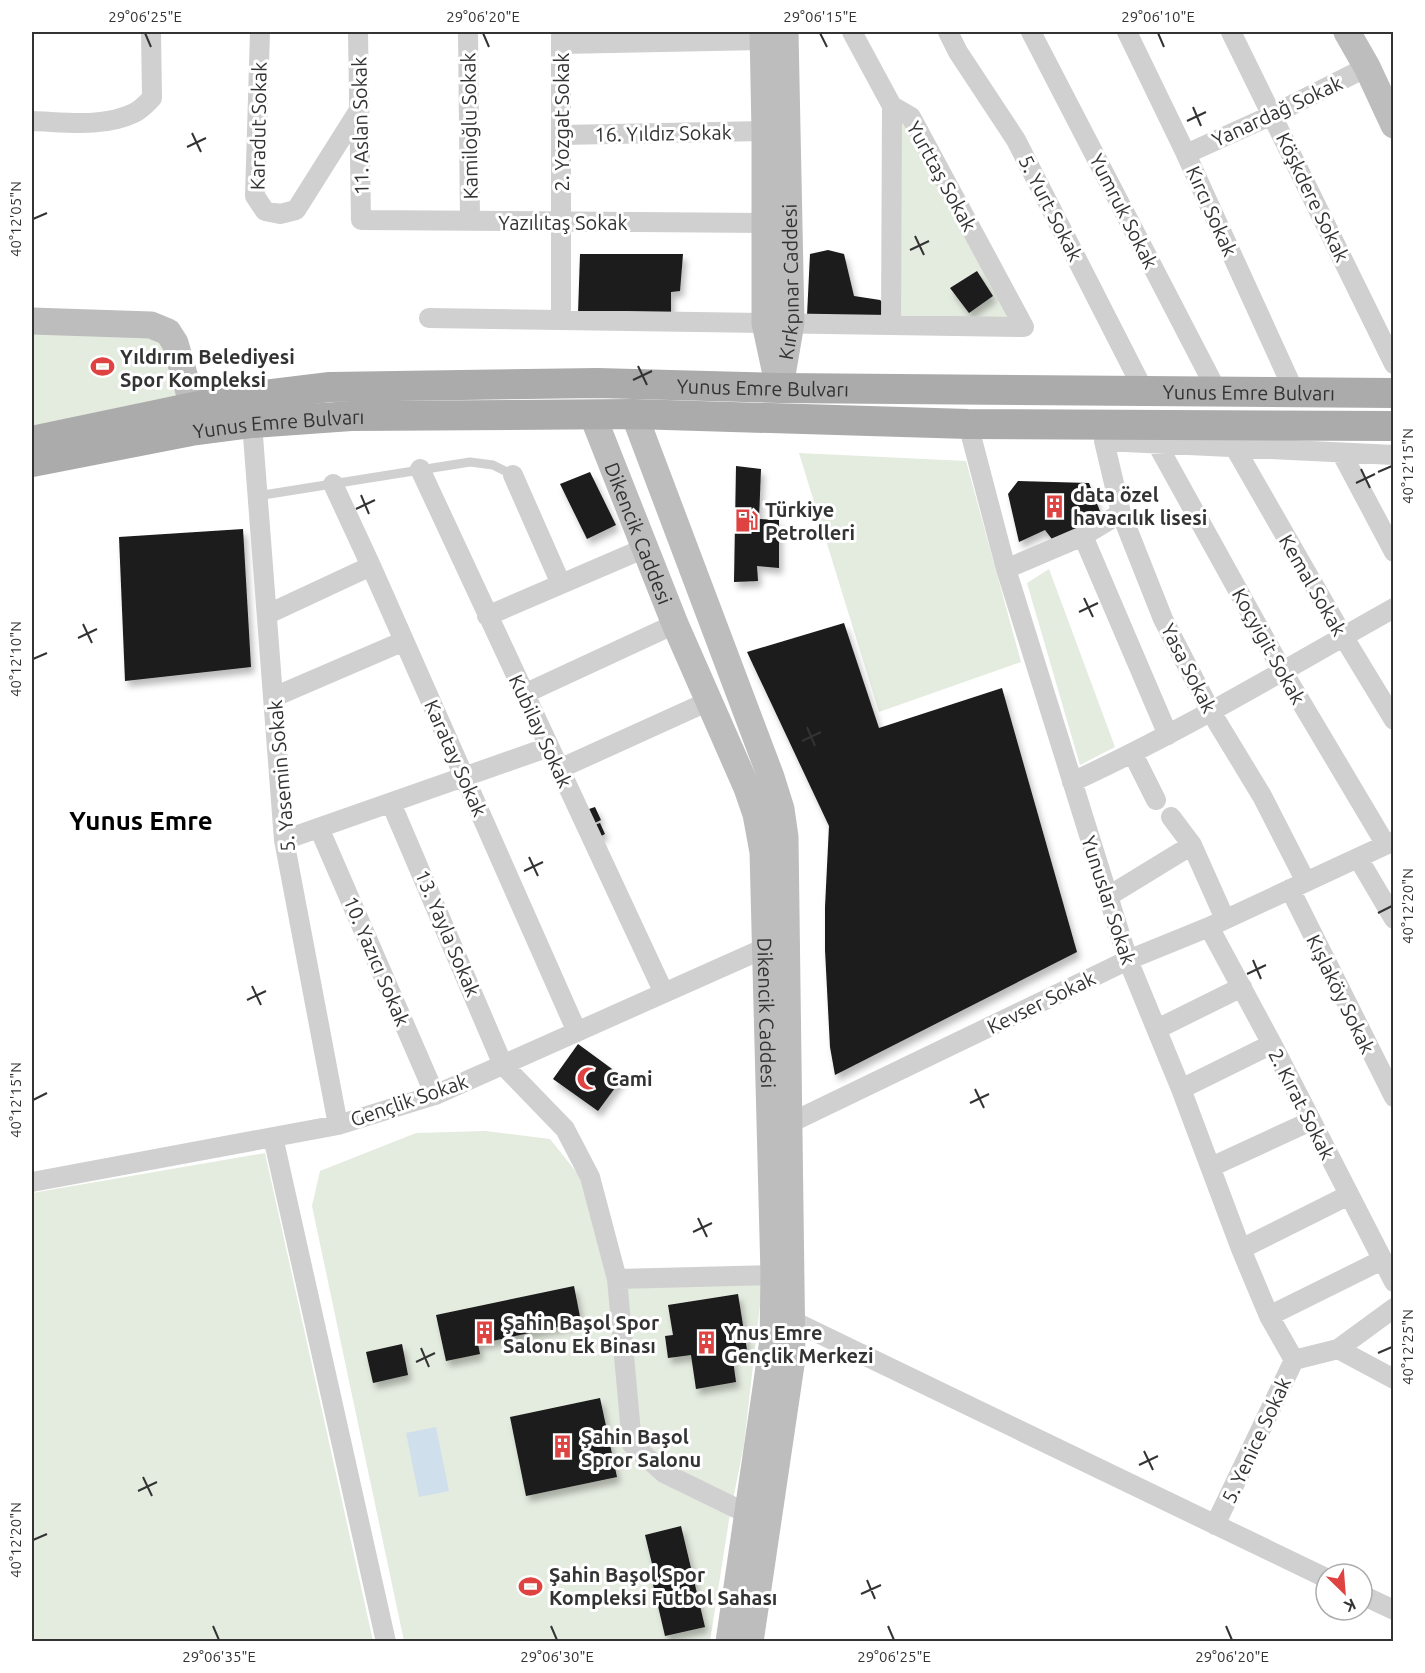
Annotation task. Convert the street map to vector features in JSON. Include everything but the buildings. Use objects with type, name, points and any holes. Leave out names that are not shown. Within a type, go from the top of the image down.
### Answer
[{"type":"main road","points":[[1347,32],[1367,67],[1394,125]]},
{"type":"main road","name":"Kırkpınar Caddesi","points":[[770,34],[765,131],[766,223],[778,323]]},
{"type":"main road","name":"Kırkpınar Caddesi","points":[[770,34],[779,403]]},
{"type":"main road","points":[[32,321],[151,325],[168,332],[175,344],[193,406]]},
{"type":"main road","name":"Yunus Emre Bulvarı","points":[[32,441],[237,398],[330,387],[580,382],[968,424],[1394,426]]},
{"type":"main road","name":"Yunus Emre Bulvarı","points":[[32,462],[191,431],[252,423],[351,416],[634,414],[779,403],[1144,391],[1394,393]]},
{"type":"main road","name":"Dikencik Caddesi","points":[[592,414],[675,624],[747,788],[756,814],[763,852],[774,1275],[773,1340],[729,1641]]},
{"type":"main road","name":"Dikencik Caddesi","points":[[634,414],[771,777],[781,809],[785,837],[792,1358],[750,1641]]},
{"type":"street","points":[[32,121],[92,123],[118,119],[136,112],[152,98],[152,32]]},
{"type":"street","name":"Karadut Sokak","points":[[260,32],[255,196],[265,211],[280,214],[296,210],[359,110]]},
{"type":"street","name":"11. Aslan Sokak","points":[[358,32],[361,220]]},
{"type":"street","name":"Kamiloğlu Sokak","points":[[468,32],[470,221]]},
{"type":"street","name":"Yurttaş Sokak","points":[[852,32],[892,106],[911,117],[1024,327],[891,325]]},
{"type":"street","name":"5. Yurt Sokak","points":[[948,32],[958,52],[1016,140],[1144,391]]},
{"type":"street","name":"Yumruk Sokak","points":[[1031,32],[1217,391]]},
{"type":"street","name":"Kırcı Sokak","points":[[1127,32],[1186,153],[1294,392]]},
{"type":"street","name":"Köşkdere Sokak","points":[[1231,32],[1394,364]]},
{"type":"street","points":[[561,38],[770,34]]},
{"type":"street","name":"2. Yozgat Sokak","points":[[561,38],[561,320]]},
{"type":"street","name":"Yanardağ Sokak","points":[[1186,153],[1367,67]]},
{"type":"street","points":[[429,318],[891,325],[892,106]]},
{"type":"street","name":"16. Yıldız Sokak","points":[[561,135],[765,131]]},
{"type":"street","name":"Yazılıtaş Sokak","points":[[361,220],[766,223]]},
{"type":"street","name":"5. Yasemin Sokak","points":[[252,423],[284,840],[338,1125]]},
{"type":"street","name":"Yunuslar Sokak","points":[[968,424],[1006,569],[1128,960],[1181,1089],[1241,1249],[1269,1316],[1294,1360]]},
{"type":"street","name":"Yasa Sokak","points":[[1157,444],[1104,441],[1121,513],[1163,619],[1211,712],[1262,796],[1298,886]]},
{"type":"street","points":[[1157,444],[1394,455]]},
{"type":"street","name":"Koçyigit Sokak","points":[[1157,444],[1282,670],[1390,843]]},
{"type":"street","name":"Kemal Sokak","points":[[1235,448],[1394,720]]},
{"type":"street","points":[[1342,454],[1394,552]]},
{"type":"street","name":"Kubilay Sokak","points":[[420,469],[664,993]]},
{"type":"street","points":[[513,475],[561,584]]},
{"type":"street","name":"Karatay Sokak","points":[[333,484],[577,1032]]},
{"type":"street","points":[[1006,569],[1083,536],[1121,513]]},
{"type":"street","points":[[1083,536],[1168,735]]},
{"type":"street","points":[[488,616],[645,548]]},
{"type":"street","points":[[268,614],[371,566]]},
{"type":"street","points":[[1072,782],[1133,754],[1211,712],[1394,608]]},
{"type":"street","points":[[524,694],[675,624]]},
{"type":"street","points":[[274,697],[404,641]]},
{"type":"street","points":[[559,769],[709,701]]},
{"type":"street","points":[[284,840],[549,747]]},
{"type":"street","points":[[1133,754],[1156,800]]},
{"type":"street","name":"13. Yayla Sokak","points":[[391,803],[503,1065]]},
{"type":"street","name":"2. Kırat Sokak","points":[[1172,817],[1192,845],[1217,923],[1242,987],[1394,1282]]},
{"type":"street","name":"10. Yazıcı Sokak","points":[[319,828],[435,1095]]},
{"type":"street","name":"Kevser Sokak","points":[[790,1123],[1128,960],[1217,923],[1390,843]]},
{"type":"street","points":[[1107,897],[1192,845]]},
{"type":"street","points":[[1358,858],[1394,919]]},
{"type":"street","name":"Kışlaköy Sokak","points":[[1298,886],[1394,1097]]},
{"type":"street","name":"Gençlik Sokak","points":[[32,1182],[338,1125],[435,1095],[765,948]]},
{"type":"street","points":[[1157,1029],[1242,987]]},
{"type":"street","points":[[1181,1089],[1272,1044]]},
{"type":"street","points":[[503,1065],[565,1129],[590,1177],[617,1279],[632,1444],[664,1473],[748,1514]]},
{"type":"street","points":[[1211,1167],[1311,1121]]},
{"type":"street","points":[[273,1137],[386,1641]]},
{"type":"street","points":[[1241,1249],[1349,1195]]},
{"type":"street","points":[[1269,1316],[1382,1260]]},
{"type":"street","points":[[617,1279],[774,1275]]},
{"type":"street","name":"5. Yenice Sokak","points":[[1215,1525],[1294,1360],[1338,1349],[1394,1308]]},
{"type":"street","points":[[793,1321],[1314,1572]]},
{"type":"street","points":[[1338,1349],[1394,1379]]},
{"type":"street","points":[[1374,1601],[1394,1610]]},
{"type":"lane","points":[[257,496],[470,462],[493,465],[513,475]]},
{"type":"shaded area","points":[[898,123],[906,124],[1012,320],[897,318]]},
{"type":"shaded area","name":"Yıldırım Belediyesi Spor Kompleksi","points":[[32,333],[162,336],[184,398],[32,429]]},
{"type":"shaded area","points":[[799,453],[966,461],[1021,662],[879,712]]},
{"type":"shaded area","points":[[1049,569],[1115,747],[1080,765],[1027,583]]},
{"type":"shaded area","points":[[485,1131],[550,1139],[585,1183],[624,1281],[763,1279],[744,1444],[729,1520],[710,1641],[404,1641],[312,1206],[320,1171],[416,1133]]},
{"type":"shaded area","points":[[265,1153],[373,1641],[33,1641],[32,1193]]},
{"type":"water","points":[[436,1427],[449,1491],[419,1497],[406,1433]]},
{"type":"place","name":"Yıldırım Belediyesi Spor Kompleksi","points":[[102,367]]},
{"type":"place","name":"data özel havacılık lisesi","points":[[1055,506]]},
{"type":"place","name":"Türkiye Petrolleri","points":[[747,521]]},
{"type":"place","name":"Cami","points":[[588,1078]]},
{"type":"place","name":"Şahin Başol Spor Salonu Ek Binası","points":[[485,1333]]},
{"type":"place","name":"Ynus Emre Gençlik Merkezi","points":[[706,1343]]},
{"type":"place","name":"Şahin Başol Spror Salonu","points":[[563,1447]]},
{"type":"place","name":"Şahin Başol Spor Kompleksi Futbol Sahası","points":[[531,1586]]},
{"type":"district","name":"Yunus Emre","points":[[141,820]]}]
